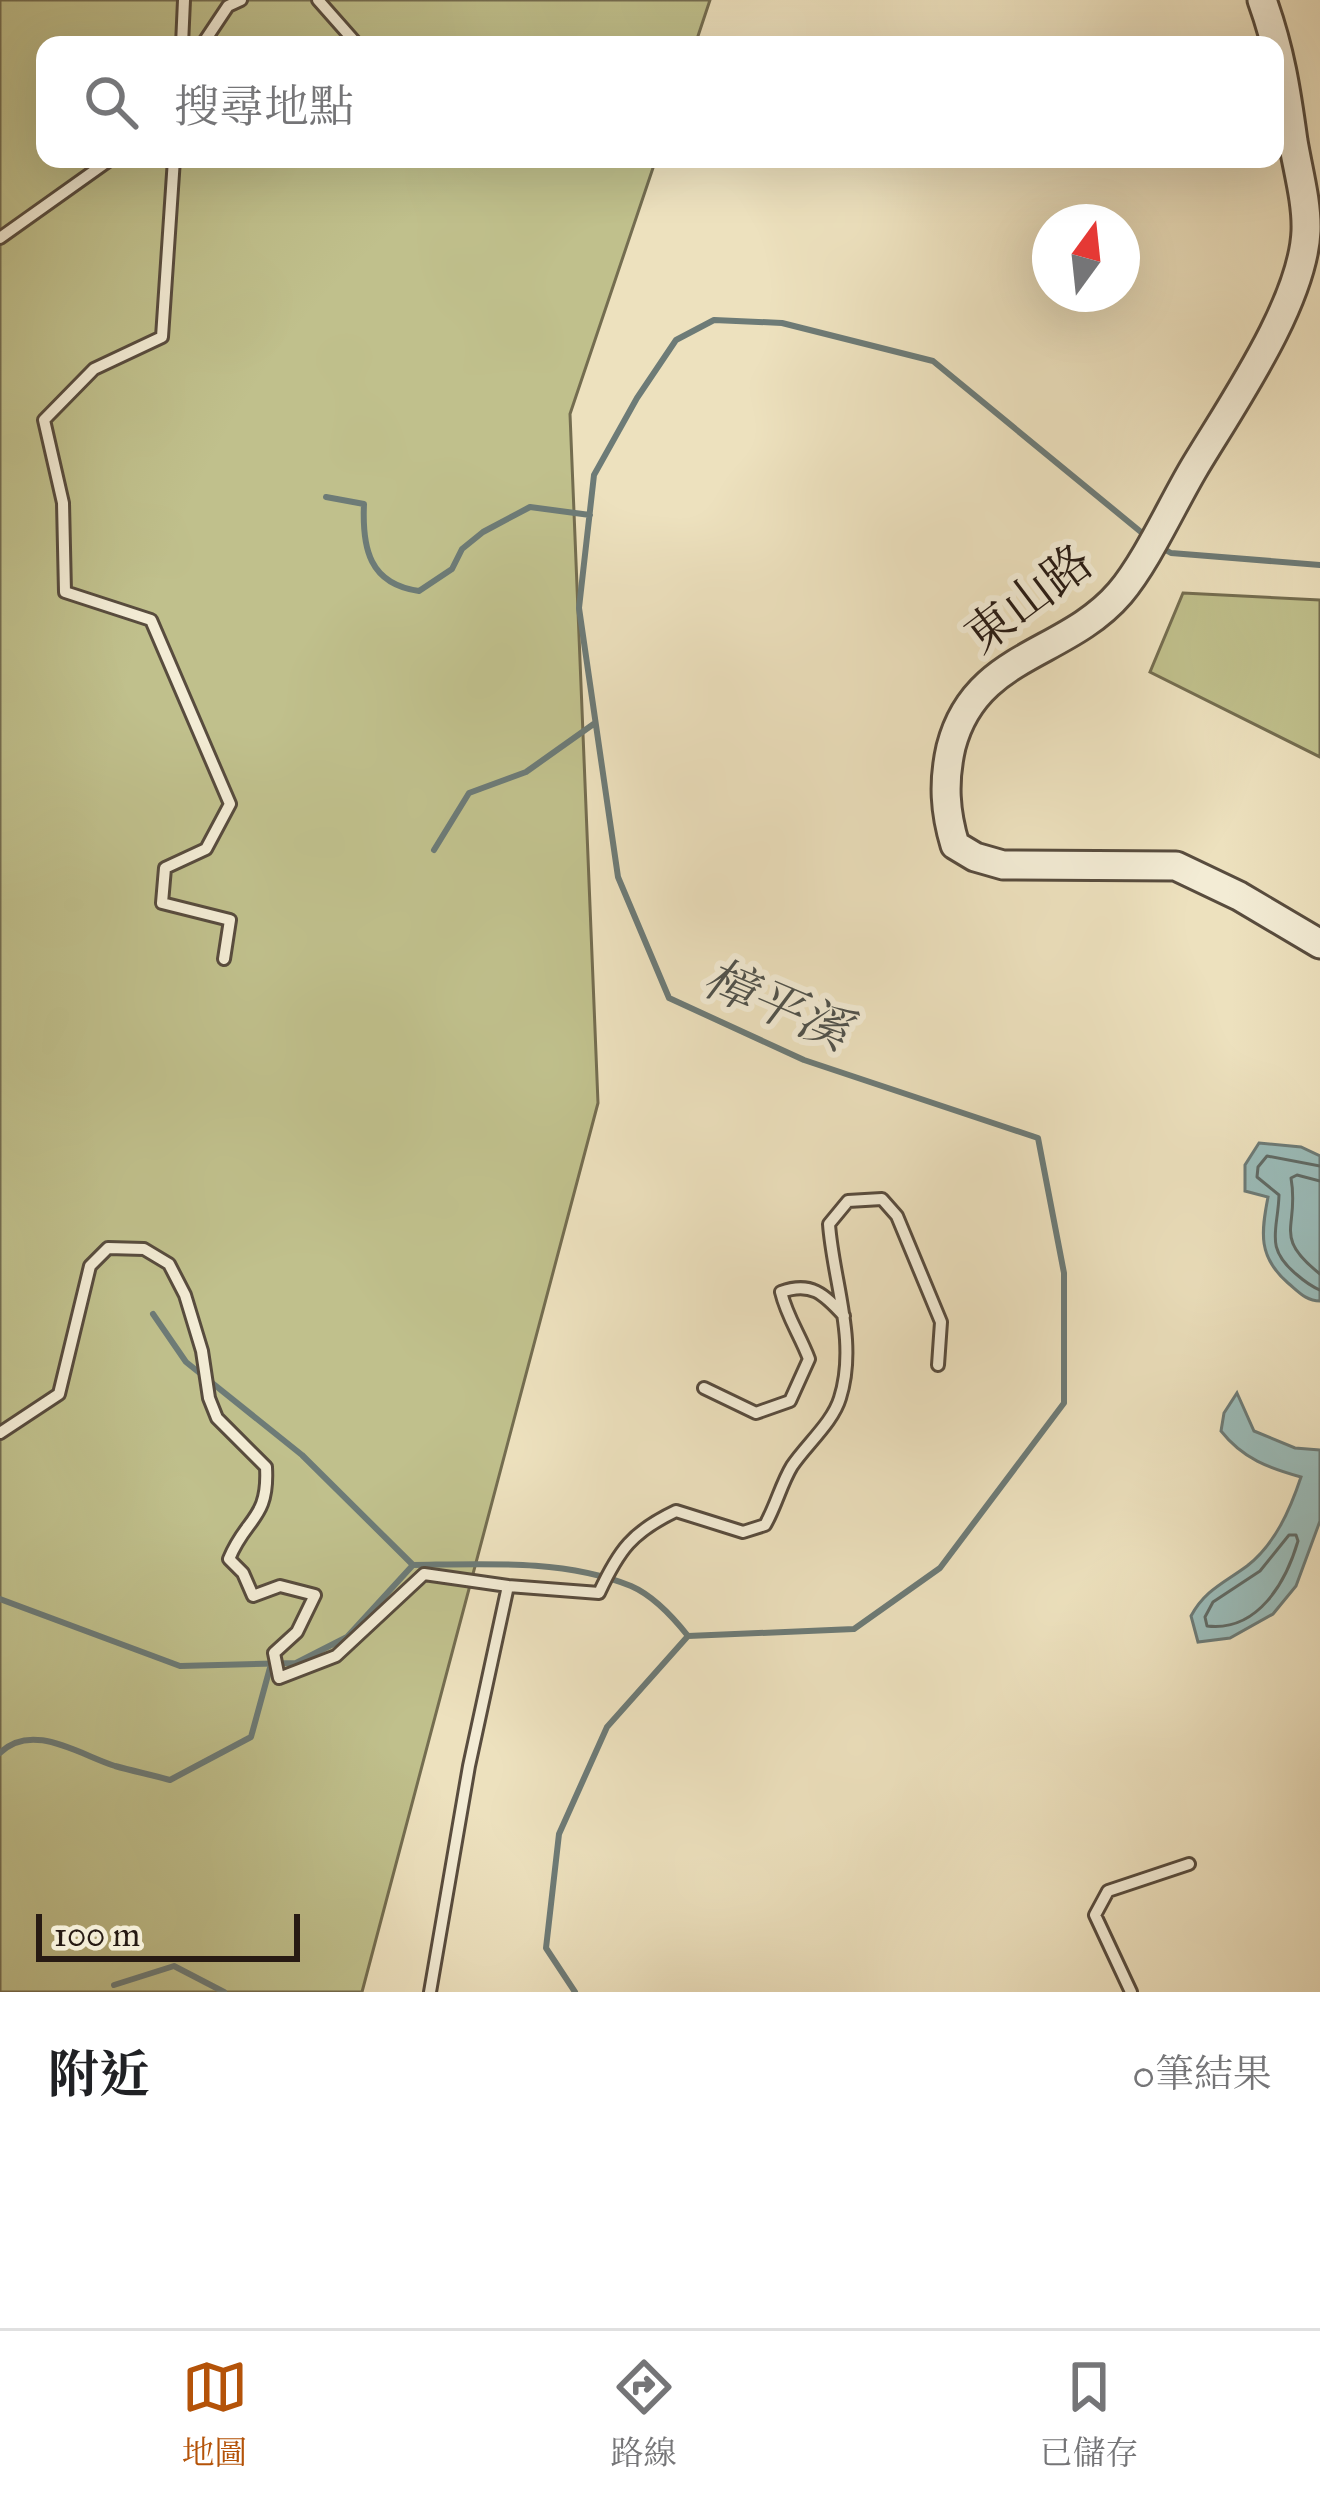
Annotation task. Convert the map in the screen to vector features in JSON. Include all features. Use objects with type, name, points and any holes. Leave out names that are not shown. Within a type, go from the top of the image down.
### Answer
[{"type":"street","name":"東山路","points":[[1262,0],[1275,36]]},
{"type":"street","name":"東山路","points":[[1284,68],[1313,227],[1288,301],[1261,358],[1123,590],[1079,625],[994,675],[970,700],[954,738],[944,797],[955,845],[975,857],[1003,865],[1175,866],[1239,896],[1320,944]]},
{"type":"lane","points":[[182,36],[184,0]]},
{"type":"lane","points":[[208,36],[227,6],[241,0]]},
{"type":"lane","points":[[318,0],[349,36]]},
{"type":"lane","points":[[0,238],[98,168]]},
{"type":"lane","points":[[173,168],[162,338],[94,369],[44,420],[63,503],[65,592],[151,620],[230,805],[206,849],[165,868],[162,903],[230,920],[224,959]]},
{"type":"lane","points":[[0,1433],[59,1394],[90,1265],[108,1248],[144,1249],[169,1264],[184,1295],[217,1418],[266,1467],[267,1496],[258,1518],[239,1534],[229,1559],[253,1596],[280,1586],[315,1595],[297,1632],[274,1653],[279,1678],[336,1657],[424,1574],[599,1593],[621,1548],[653,1522],[676,1511],[743,1532],[765,1525],[789,1472],[840,1402],[844,1316],[830,1224],[848,1201],[882,1199],[897,1216],[941,1322],[938,1365]]},
{"type":"lane","points":[[704,1388],[756,1413],[790,1402],[809,1359],[786,1314],[781,1292],[798,1286],[820,1291],[844,1316]]},
{"type":"lane","points":[[430,1992],[469,1766],[508,1586]]},
{"type":"lane","points":[[1131,1992],[1095,1915],[1108,1892],[1189,1864]]},
{"type":"green space","points":[[0,0],[710,0],[698,36],[36,36],[36,168],[653,168],[570,414],[598,1103],[362,1992],[0,1992]]},
{"type":"green space","points":[[1183,593],[1320,600],[1320,757],[1150,672]]},
{"type":"water","points":[[1259,1143],[1301,1147],[1320,1156],[1320,1301],[1307,1298],[1288,1283],[1267,1254],[1263,1233],[1268,1197],[1245,1191],[1245,1165]]},
{"type":"water","points":[[1237,1393],[1254,1431],[1295,1448],[1320,1450],[1320,1521],[1296,1586],[1273,1614],[1230,1638],[1198,1642],[1191,1616],[1196,1607],[1266,1547],[1301,1477],[1257,1461],[1221,1431],[1224,1413]]},
{"type":"waterway","name":"樟平溪","points":[[575,1992],[546,1948],[559,1834],[607,1727],[688,1636],[854,1629],[940,1568],[1064,1403],[1064,1273],[1038,1138],[804,1060],[669,998],[618,877],[579,608],[594,475],[676,340],[714,320],[782,323],[933,361],[1147,537]]},
{"type":"waterway","points":[[326,497],[364,504],[372,561],[389,581],[419,591],[452,569],[462,549],[483,532],[530,507],[590,515]]},
{"type":"waterway","name":"樟平溪","points":[[1162,548],[1171,553],[1320,565]]},
{"type":"waterway","points":[[434,850],[469,793],[526,772],[595,723]]},
{"type":"waterway","points":[[153,1314],[186,1362],[302,1455],[413,1565],[523,1565],[605,1577],[648,1595],[688,1636]]},
{"type":"waterway","points":[[0,1599],[180,1666],[296,1663],[347,1637],[413,1565]]},
{"type":"waterway","points":[[0,1753],[13,1744],[41,1740],[170,1780],[251,1737],[271,1664]]},
{"type":"waterway","points":[[114,1985],[174,1966],[224,1992]]}]
